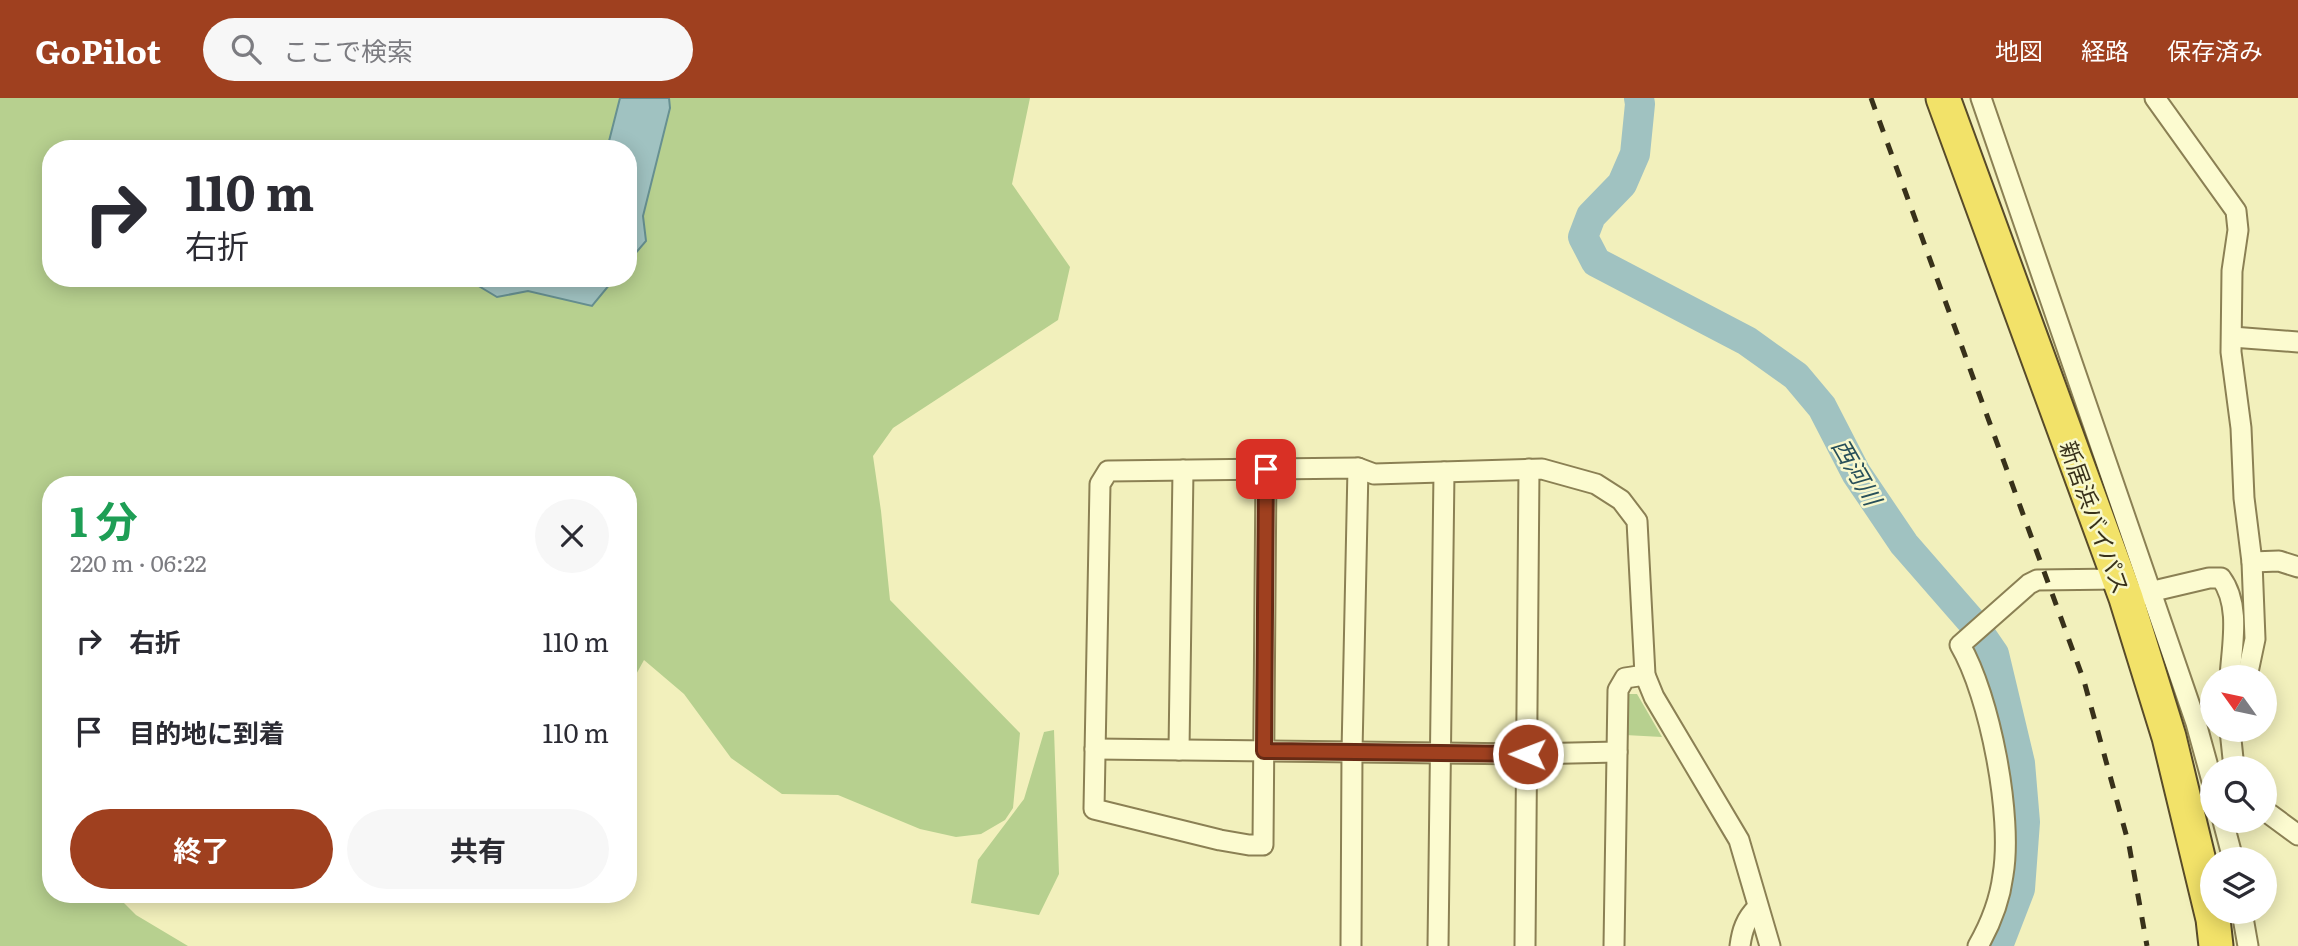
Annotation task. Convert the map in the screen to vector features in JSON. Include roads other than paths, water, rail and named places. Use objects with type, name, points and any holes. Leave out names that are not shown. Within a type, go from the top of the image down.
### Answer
[{"type":"highway","name":"新居浜バイパス","points":[[1943,98],[2132,589],[2213,919],[2216,946]]},
{"type":"street","points":[[1981,98],[2132,589],[2196,723],[2205,756]]},
{"type":"street","points":[[2155,98],[2236,211],[2238,230],[2232,271],[2233,379],[2242,428],[2244,498],[2252,562],[2255,639],[2250,665]]},
{"type":"street","points":[[2232,337],[2298,342]]},
{"type":"street","points":[[1266,469],[1263,845],[1250,845],[1094,809],[1100,484],[1108,471],[1266,469],[1358,468],[1374,474],[1542,469],[1596,484],[1621,500],[1637,521],[1645,675],[1654,696],[1738,840],[1770,946]]},
{"type":"street","points":[[1351,946],[1358,468]]},
{"type":"street","points":[[1525,946],[1529,469]]},
{"type":"street","points":[[1179,750],[1183,470]]},
{"type":"street","points":[[1438,946],[1444,472]]},
{"type":"street","points":[[2252,562],[2279,561],[2298,566]]},
{"type":"street","points":[[1978,946],[1999,897],[2004,873],[2005,834],[2000,784],[1987,712],[1960,645],[1965,639],[2037,580],[2132,589],[2221,578],[2230,590],[2234,617],[2231,665]]},
{"type":"street","points":[[1614,946],[1618,690],[1625,678],[1645,675]]},
{"type":"street","points":[[1094,749],[1528,754],[1617,752]]},
{"type":"street","points":[[2277,820],[2298,835]]},
{"type":"street","points":[[1740,946],[1742,932],[1757,908]]},
{"type":"street","points":[[2244,924],[2248,946]]},
{"type":"water","points":[[620,98],[669,98],[670,108],[643,216],[646,241],[637,252],[637,140],[609,140]]},
{"type":"water","points":[[480,287],[608,287],[592,306],[528,291],[497,297]]},
{"type":"waterway","name":"西河川","points":[[1639,98],[1635,154],[1622,184],[1591,216],[1583,237],[1596,262],[1747,341],[1796,376],[1822,407],[1856,473],[1904,544],[1972,622],[1994,654],[2020,763],[2025,822],[2020,889],[1998,946]]},
{"type":"railway","points":[[1871,98],[2084,681],[2129,845],[2147,946]]}]
